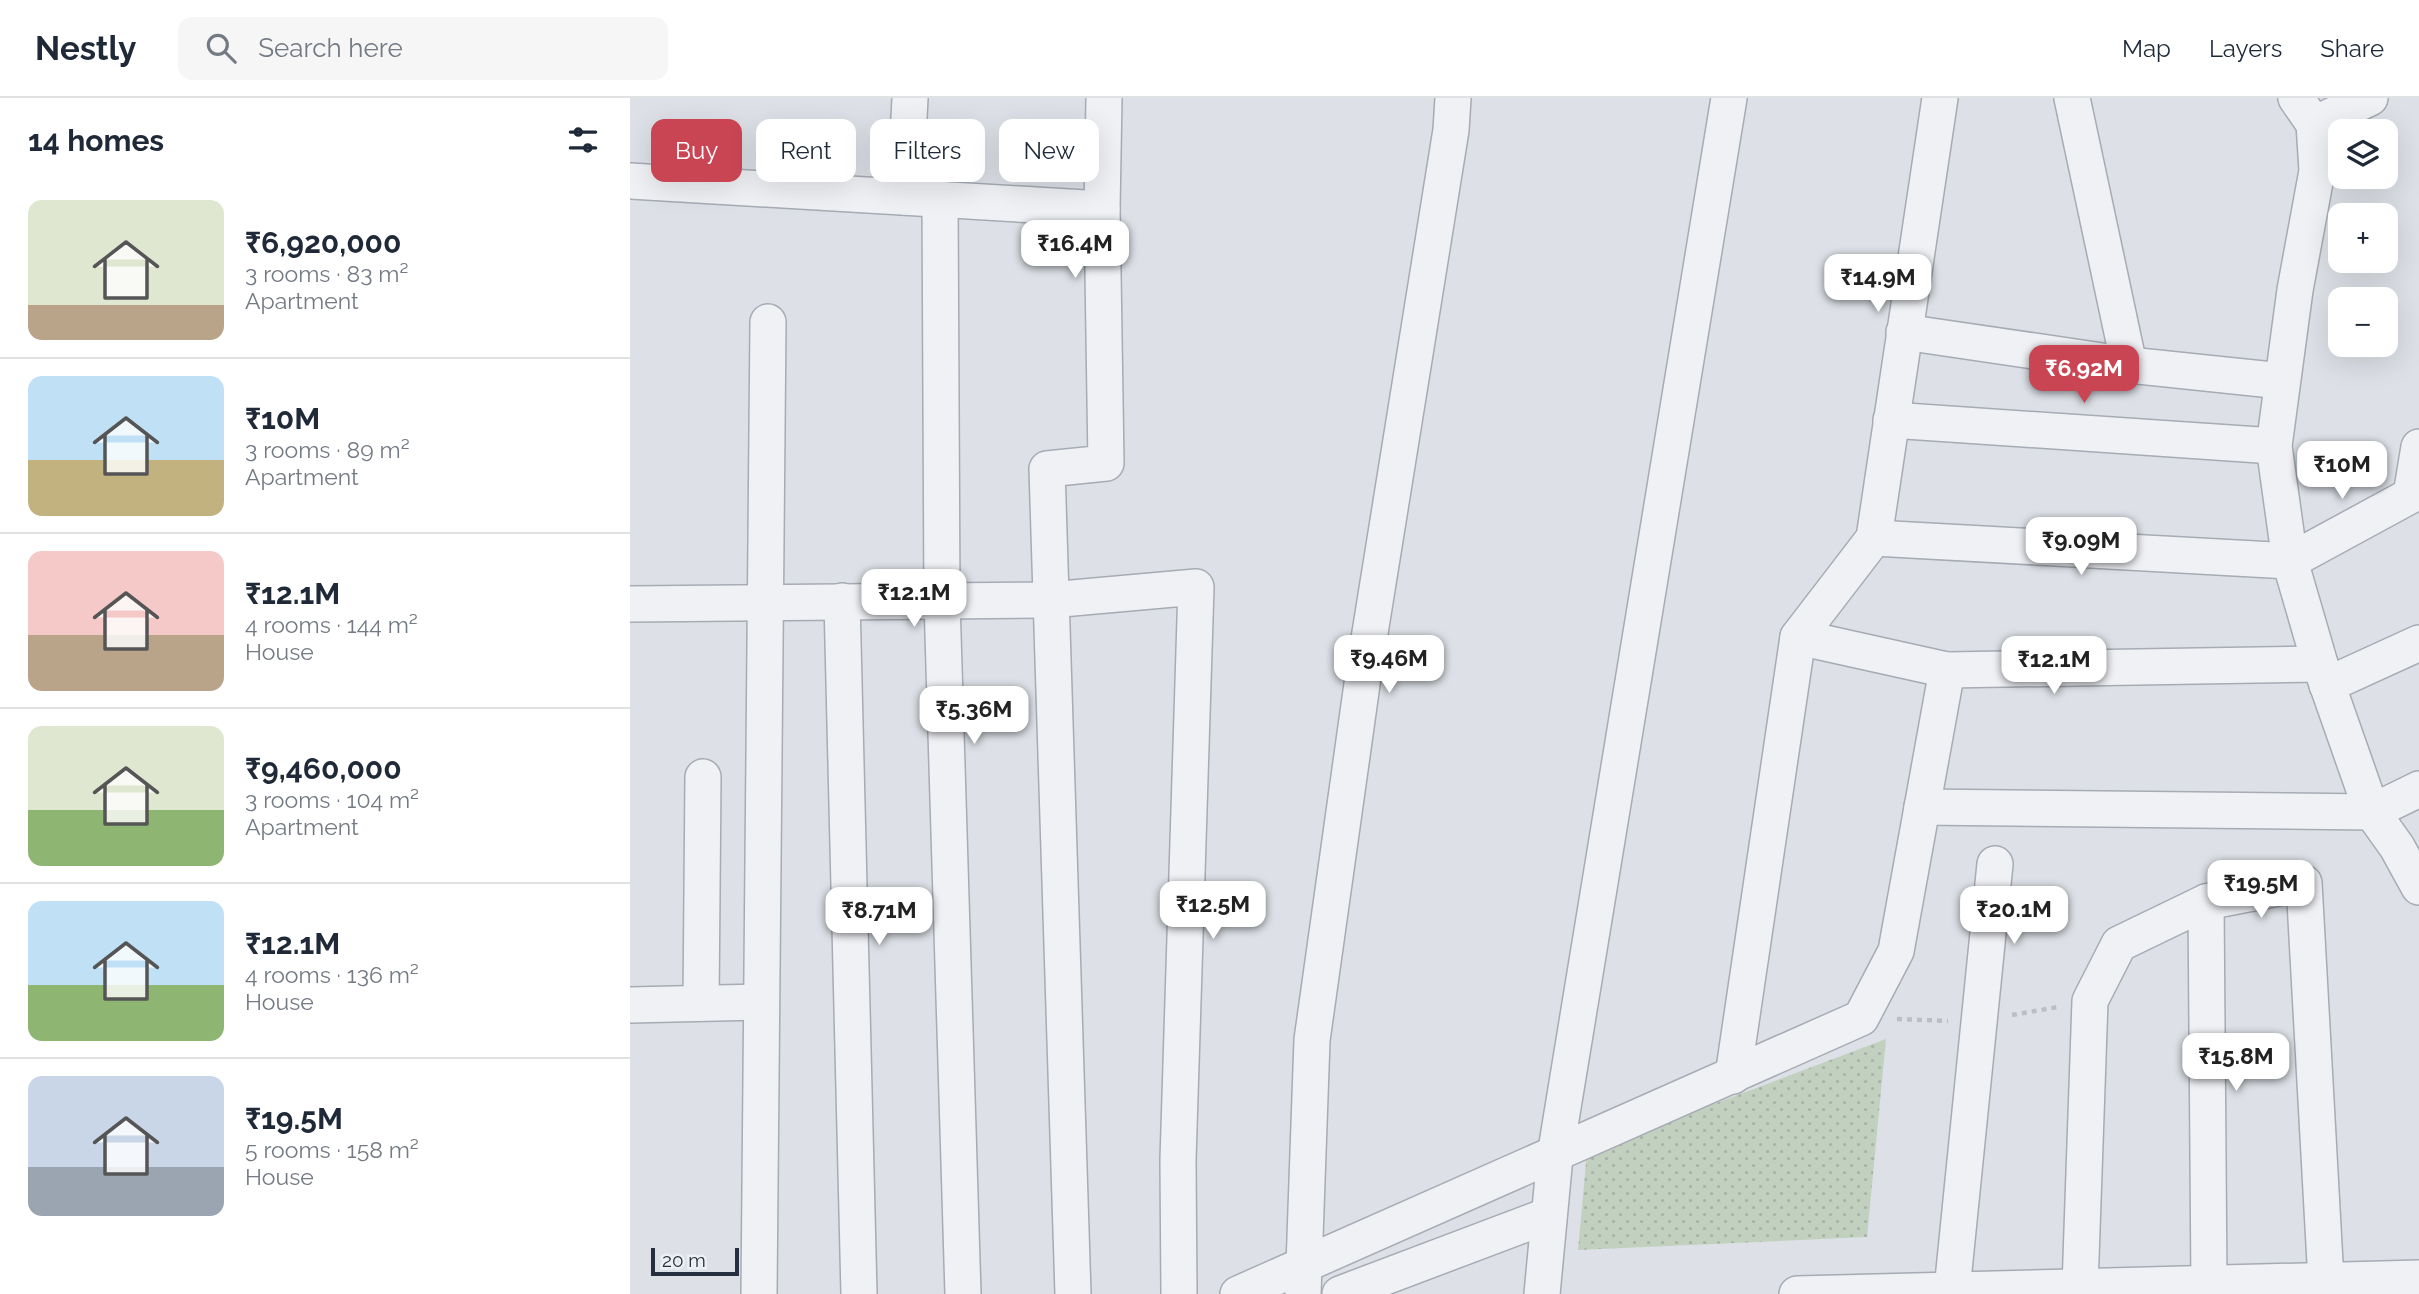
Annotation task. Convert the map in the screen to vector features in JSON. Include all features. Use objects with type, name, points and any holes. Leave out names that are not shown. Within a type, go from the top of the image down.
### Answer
[{"type":"street","points":[[905,197],[910,98]]},
{"type":"street","points":[[1073,1294],[1046,469],[1107,463],[1102,209],[1104,98]]},
{"type":"street","points":[[1304,1278],[1311,1040],[1362,683],[1449,144],[1453,98]]},
{"type":"street","points":[[1542,1294],[1555,1156],[1729,98]]},
{"type":"street","points":[[1733,1076],[1798,638],[1874,538],[1940,98]]},
{"type":"street","points":[[2072,98],[2129,365]]},
{"type":"street","points":[[2370,98],[2305,111],[2317,171],[2282,381],[2274,446],[2290,561],[2323,675],[2372,812],[2408,842],[2419,887]]},
{"type":"street","points":[[630,181],[1102,209]]},
{"type":"street","points":[[940,199],[942,601],[963,1294]]},
{"type":"street","points":[[759,1294],[768,322]]},
{"type":"street","points":[[1904,332],[2129,365],[2282,381]]},
{"type":"street","points":[[1891,420],[2274,446]]},
{"type":"street","points":[[1874,538],[2290,561],[2415,493],[2419,447]]},
{"type":"street","points":[[630,604],[1050,600],[1196,587],[1178,1160],[1179,1294]]},
{"type":"street","points":[[842,601],[859,1294]]},
{"type":"street","points":[[1798,638],[1947,670],[2323,675],[2419,643]]},
{"type":"street","points":[[1238,1294],[1304,1278],[1555,1156],[1861,1018],[1896,951],[1947,670]]},
{"type":"street","points":[[701,1003],[702,777]]},
{"type":"street","points":[[1922,807],[2372,812],[2419,789]]},
{"type":"street","points":[[1952,1290],[1977,1021],[1995,864]]},
{"type":"street","points":[[2080,1287],[2090,1001],[2119,944],[2206,902],[2304,883],[2326,1281]]},
{"type":"street","points":[[2206,902],[2209,1284]]},
{"type":"street","points":[[630,1005],[761,1002]]},
{"type":"street","points":[[1340,1294],[1549,1215]]},
{"type":"street","points":[[1797,1294],[2419,1278]]},
{"type":"path","points":[[1861,1018],[1977,1021],[2090,1001]]},
{"type":"green space","points":[[1886,1039],[1867,1237],[1578,1250],[1587,1152]]}]
